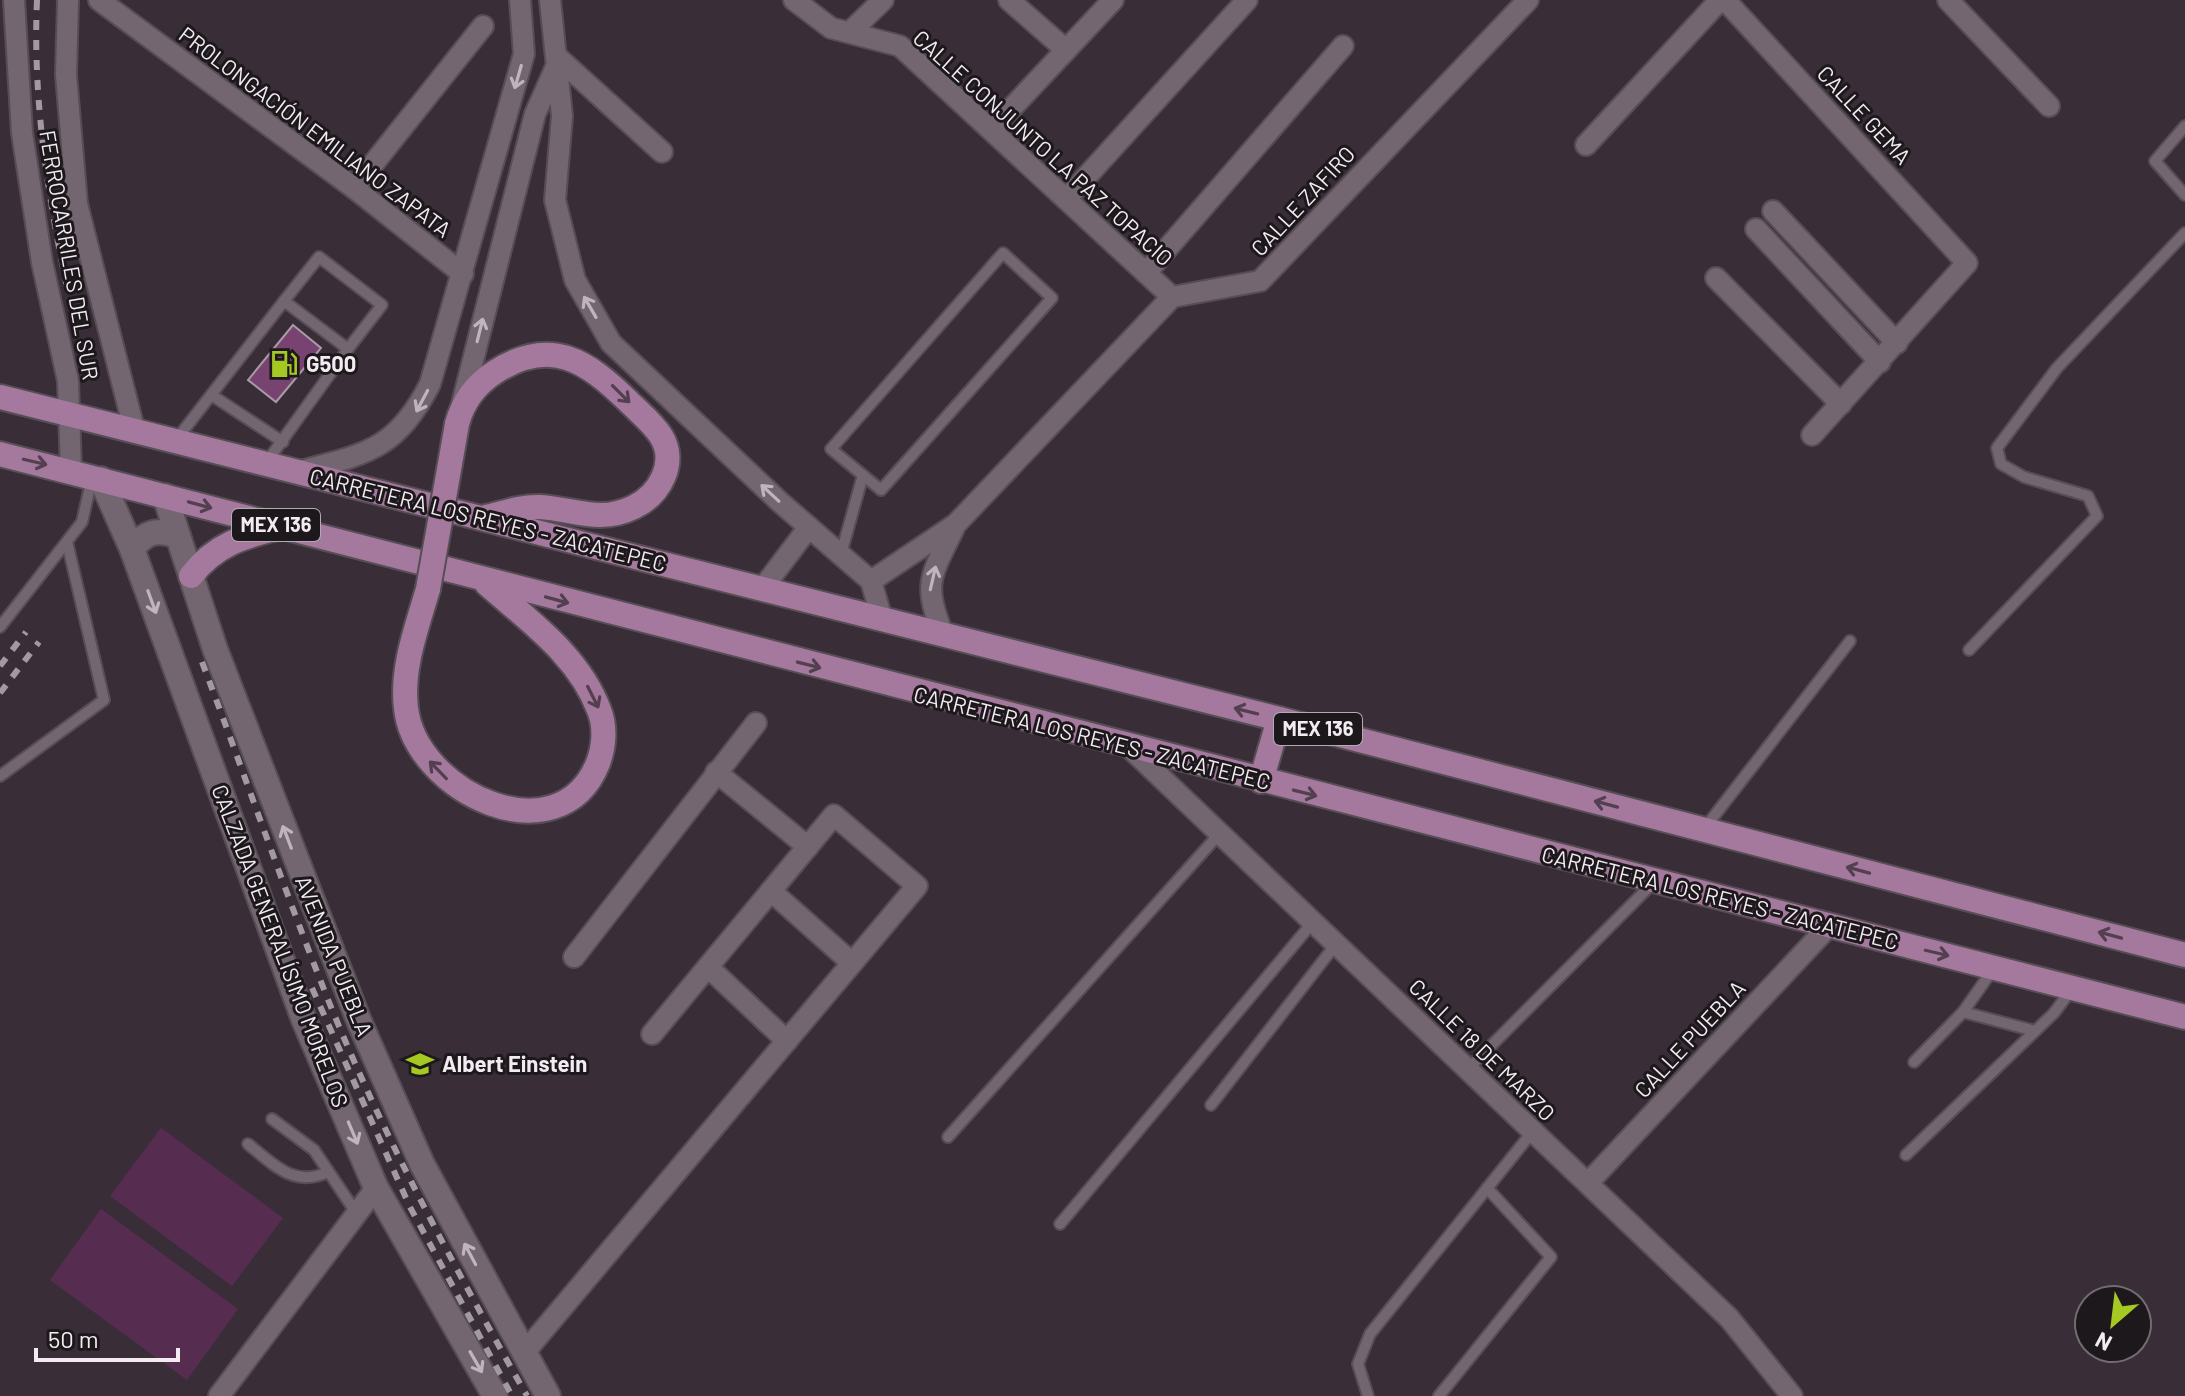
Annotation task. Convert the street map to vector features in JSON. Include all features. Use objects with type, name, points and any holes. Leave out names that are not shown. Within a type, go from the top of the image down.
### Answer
[{"type":"main road","points":[[482,518],[528,507],[599,517],[623,512],[643,502],[657,489],[667,466],[667,452],[660,433],[596,370],[561,356],[531,356],[502,367],[479,384],[459,415],[428,589],[406,674],[406,708],[420,748],[451,783],[478,800],[509,809],[548,807],[571,798],[595,770],[603,739],[599,709],[563,653],[482,580]]},
{"type":"main road","name":"CARRETERA LOS REYES - ZACATEPEC","points":[[0,397],[1279,719],[2185,955]]},
{"type":"main road","name":"CARRETERA LOS REYES - ZACATEPEC","points":[[0,454],[1130,748],[1828,927],[1995,966],[2185,1017]]},
{"type":"main road","name":"CALZADA GENERALÍSIMO MORELOS","points":[[88,475],[132,549],[304,1020],[376,1188],[495,1396]]},
{"type":"main road","name":"AVENIDA PUEBLA","points":[[165,496],[215,649],[359,1021],[422,1164],[548,1396]]},
{"type":"main road","points":[[191,576],[211,553],[227,544],[282,527]]},
{"type":"main road","points":[[132,549],[143,535],[159,530],[178,536]]},
{"type":"main road","points":[[1261,781],[1279,719]]},
{"type":"street","name":"FERROCARRILES DEL SUR","points":[[14,0],[22,133],[42,262],[68,381],[70,414],[88,475]]},
{"type":"street","points":[[68,0],[66,75],[77,204],[135,433]]},
{"type":"street","name":"PROLONGACIÓN EMILIANO ZAPATA","points":[[99,0],[354,188],[463,274]]},
{"type":"street","points":[[297,472],[380,446],[398,434],[416,413],[430,384],[524,54],[520,0]]},
{"type":"street","points":[[550,0],[562,116],[555,200],[575,280],[611,343],[871,581],[882,619]]},
{"type":"street","name":"CALLE CONJUNTO LA PAZ TOPACIO","points":[[794,0],[831,28],[900,46],[1172,297]]},
{"type":"street","points":[[850,32],[883,0]]},
{"type":"street","points":[[1009,0],[1066,50]]},
{"type":"street","points":[[992,129],[1113,0]]},
{"type":"street","points":[[1067,198],[1247,0]]},
{"type":"street","name":"CALLE ZAFIRO","points":[[1172,297],[1260,281],[1528,0]]},
{"type":"street","points":[[1586,145],[1723,0]]},
{"type":"street","name":"CALLE GEMA","points":[[1723,0],[1967,263],[1897,343]]},
{"type":"street","points":[[1948,0],[2049,106]]},
{"type":"street","points":[[354,188],[483,26]]},
{"type":"street","points":[[1146,273],[1343,46]]},
{"type":"street","points":[[556,61],[662,152]]},
{"type":"street","points":[[459,415],[535,114],[556,61]]},
{"type":"street","points":[[1773,211],[1897,343],[1812,435]]},
{"type":"street","points":[[1756,229],[1880,362]]},
{"type":"street","points":[[1716,278],[1841,404]]},
{"type":"street","points":[[871,581],[956,524],[1172,297]]},
{"type":"street","points":[[943,634],[931,604],[929,585],[956,524]]},
{"type":"street","points":[[762,589],[809,527]]},
{"type":"street","points":[[574,957],[756,723]]},
{"type":"street","name":"CALLE 18 DE MARZO","points":[[1130,748],[1729,1318],[1792,1396]]},
{"type":"street","points":[[716,772],[808,847]]},
{"type":"street","points":[[524,1353],[917,886],[834,815],[652,1034]]},
{"type":"street","points":[[771,891],[852,963]]},
{"type":"street","name":"CALLE PUEBLA","points":[[1588,1183],[1828,927]]},
{"type":"street","points":[[708,967],[787,1041]]},
{"type":"street","points":[[219,1396],[376,1188]]},
{"type":"lane","points":[[2185,126],[2155,161],[2185,195]]},
{"type":"lane","points":[[1969,650],[2097,516],[2088,496],[2024,477],[2001,464],[1997,448],[2057,368],[2185,233]]},
{"type":"lane","points":[[1003,253],[1052,298],[881,490],[863,475],[831,449],[1003,253]]},
{"type":"lane","points":[[174,442],[319,257],[382,305],[265,464]]},
{"type":"lane","points":[[284,301],[348,349]]},
{"type":"lane","points":[[213,396],[283,442]]},
{"type":"lane","points":[[0,627],[82,522],[88,475]]},
{"type":"lane","points":[[841,554],[863,475]]},
{"type":"lane","points":[[0,776],[104,700],[67,542]]},
{"type":"lane","points":[[1703,830],[1850,641]]},
{"type":"lane","points":[[948,1137],[1220,833]]},
{"type":"lane","points":[[1468,1069],[1653,882]]},
{"type":"lane","points":[[1060,1224],[1313,922]]},
{"type":"lane","points":[[1211,1105],[1336,944]]},
{"type":"lane","points":[[1914,1062],[1963,1012],[1995,966]]},
{"type":"lane","points":[[1906,1155],[2035,1031],[2072,989]]},
{"type":"lane","points":[[1963,1012],[2035,1031]]},
{"type":"lane","points":[[272,1119],[314,1150],[357,1214]]},
{"type":"lane","points":[[1368,1396],[1358,1364],[1370,1334],[1533,1131]]},
{"type":"lane","points":[[248,1144],[287,1176],[313,1179],[328,1172]]},
{"type":"lane","points":[[1439,1396],[1551,1257],[1487,1188]]},
{"type":"shaded area","points":[[161,1128],[283,1218],[232,1286],[110,1196]]},
{"type":"shaded area","points":[[101,1209],[238,1309],[187,1380],[50,1280]]},
{"type":"building","name":"G500","points":[[293,325],[321,348],[276,402],[248,380]]},
{"type":"railway","points":[[37,0],[40,121],[58,241],[74,320]]},
{"type":"railway","points":[[0,666],[26,632]]},
{"type":"railway","points":[[0,693],[39,642]]},
{"type":"railway","points":[[202,662],[296,918],[350,1053],[422,1202],[527,1396]]},
{"type":"railway","points":[[312,988],[410,1207],[512,1396]]},
{"type":"place","name":"G500","points":[[284,364]]},
{"type":"place","name":"Albert Einstein","points":[[420,1064]]}]
